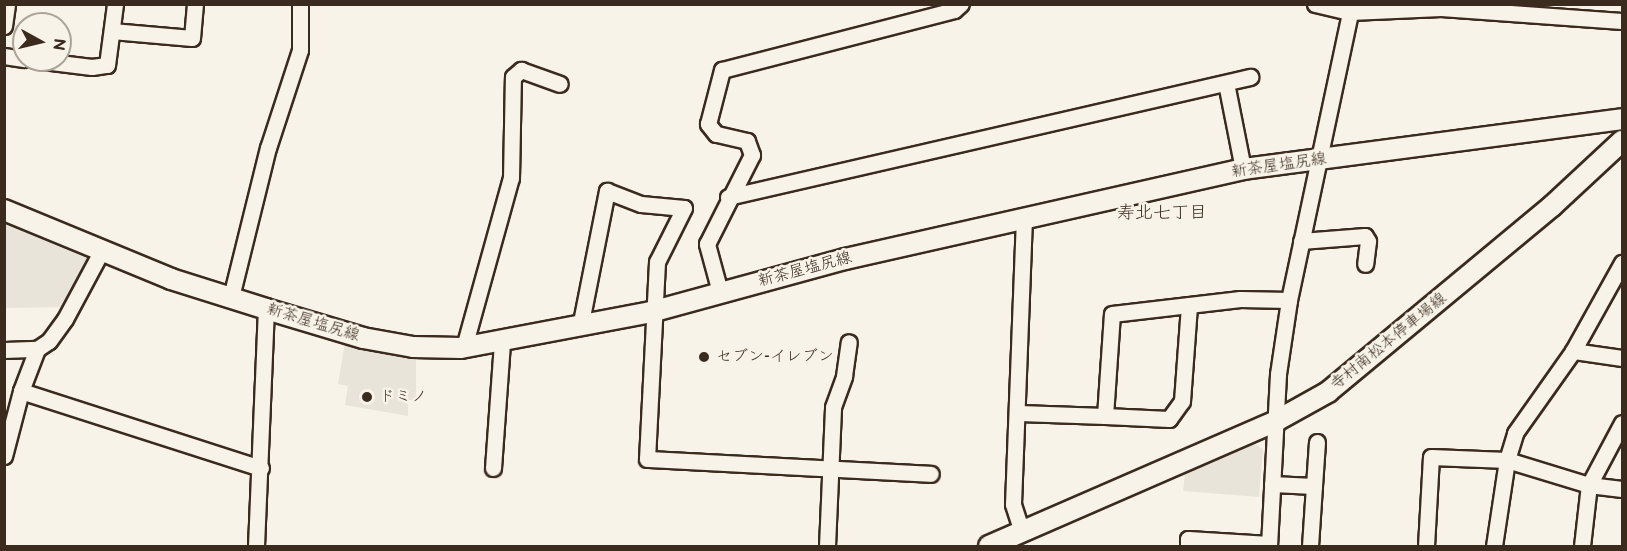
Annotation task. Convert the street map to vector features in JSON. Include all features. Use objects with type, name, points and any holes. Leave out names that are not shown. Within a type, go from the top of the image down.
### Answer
[{"type":"main road","name":"新茶屋塩尻線","points":[[4,210],[101,252],[266,309],[363,338],[413,346],[464,347],[502,343],[651,312],[720,292],[1024,218],[1243,169],[1623,119]]},
{"type":"main road","name":"寺村南松本停車場線","points":[[989,546],[1021,529],[1276,421],[1356,372],[1552,206],[1623,141]]},
{"type":"street","points":[[4,26],[7,4]]},
{"type":"street","points":[[72,65],[92,68],[107,65],[115,4]]},
{"type":"street","points":[[112,31],[192,38],[195,4]]},
{"type":"street","points":[[231,297],[268,148],[300,50],[300,4]]},
{"type":"street","points":[[720,292],[707,244],[728,196],[752,155],[747,141],[716,134],[708,124],[723,70],[961,4]]},
{"type":"street","points":[[1315,4],[1351,8],[1441,8],[1623,21]]},
{"type":"street","points":[[1188,546],[1188,538],[1269,545],[1276,421],[1289,300],[1351,8]]},
{"type":"street","points":[[464,347],[511,178],[513,77],[521,70],[560,84]]},
{"type":"street","points":[[728,196],[1250,77]]},
{"type":"street","points":[[1226,83],[1243,169]]},
{"type":"street","points":[[580,327],[608,191],[641,204],[684,208],[657,262],[651,312],[647,459],[931,474]]},
{"type":"street","points":[[1021,529],[1013,504],[1019,413],[1024,218]]},
{"type":"street","points":[[1301,241],[1365,236],[1368,241],[1365,264]]},
{"type":"street","points":[[4,350],[37,349],[49,341],[65,319],[101,252]]},
{"type":"street","points":[[1494,546],[1507,460],[1515,433],[1573,351],[1623,263]]},
{"type":"street","points":[[1105,416],[1112,314],[1239,299],[1289,300]]},
{"type":"street","points":[[1019,413],[1169,419],[1182,401],[1189,305]]},
{"type":"street","points":[[256,546],[266,309]]},
{"type":"street","points":[[827,546],[833,407],[844,375],[849,342]]},
{"type":"street","points":[[494,468],[502,343]]},
{"type":"street","points":[[4,456],[7,437],[21,391],[37,349]]},
{"type":"street","points":[[1573,351],[1623,358]]},
{"type":"street","points":[[21,391],[261,468]]},
{"type":"street","points":[[1582,546],[1589,485],[1622,422]]},
{"type":"street","points":[[1310,546],[1317,442]]},
{"type":"street","points":[[1426,546],[1431,457],[1507,460],[1589,485],[1623,489]]},
{"type":"street","points":[[1272,484],[1314,486]]},
{"type":"shaded area","points":[[4,224],[93,261],[68,307],[5,308]]},
{"type":"shaded area","points":[[345,343],[416,359],[416,400],[408,400],[408,416],[345,405],[348,386],[338,384]]},
{"type":"shaded area","points":[[1253,443],[1263,449],[1259,497],[1183,491],[1186,466],[1189,472]]},
{"type":"place","name":"セブン-イレブン","points":[[704,357]]},
{"type":"place","name":"ドミノ","points":[[367,397]]},
{"type":"district","name":"寿北七丁目","points":[[1162,213]]}]
